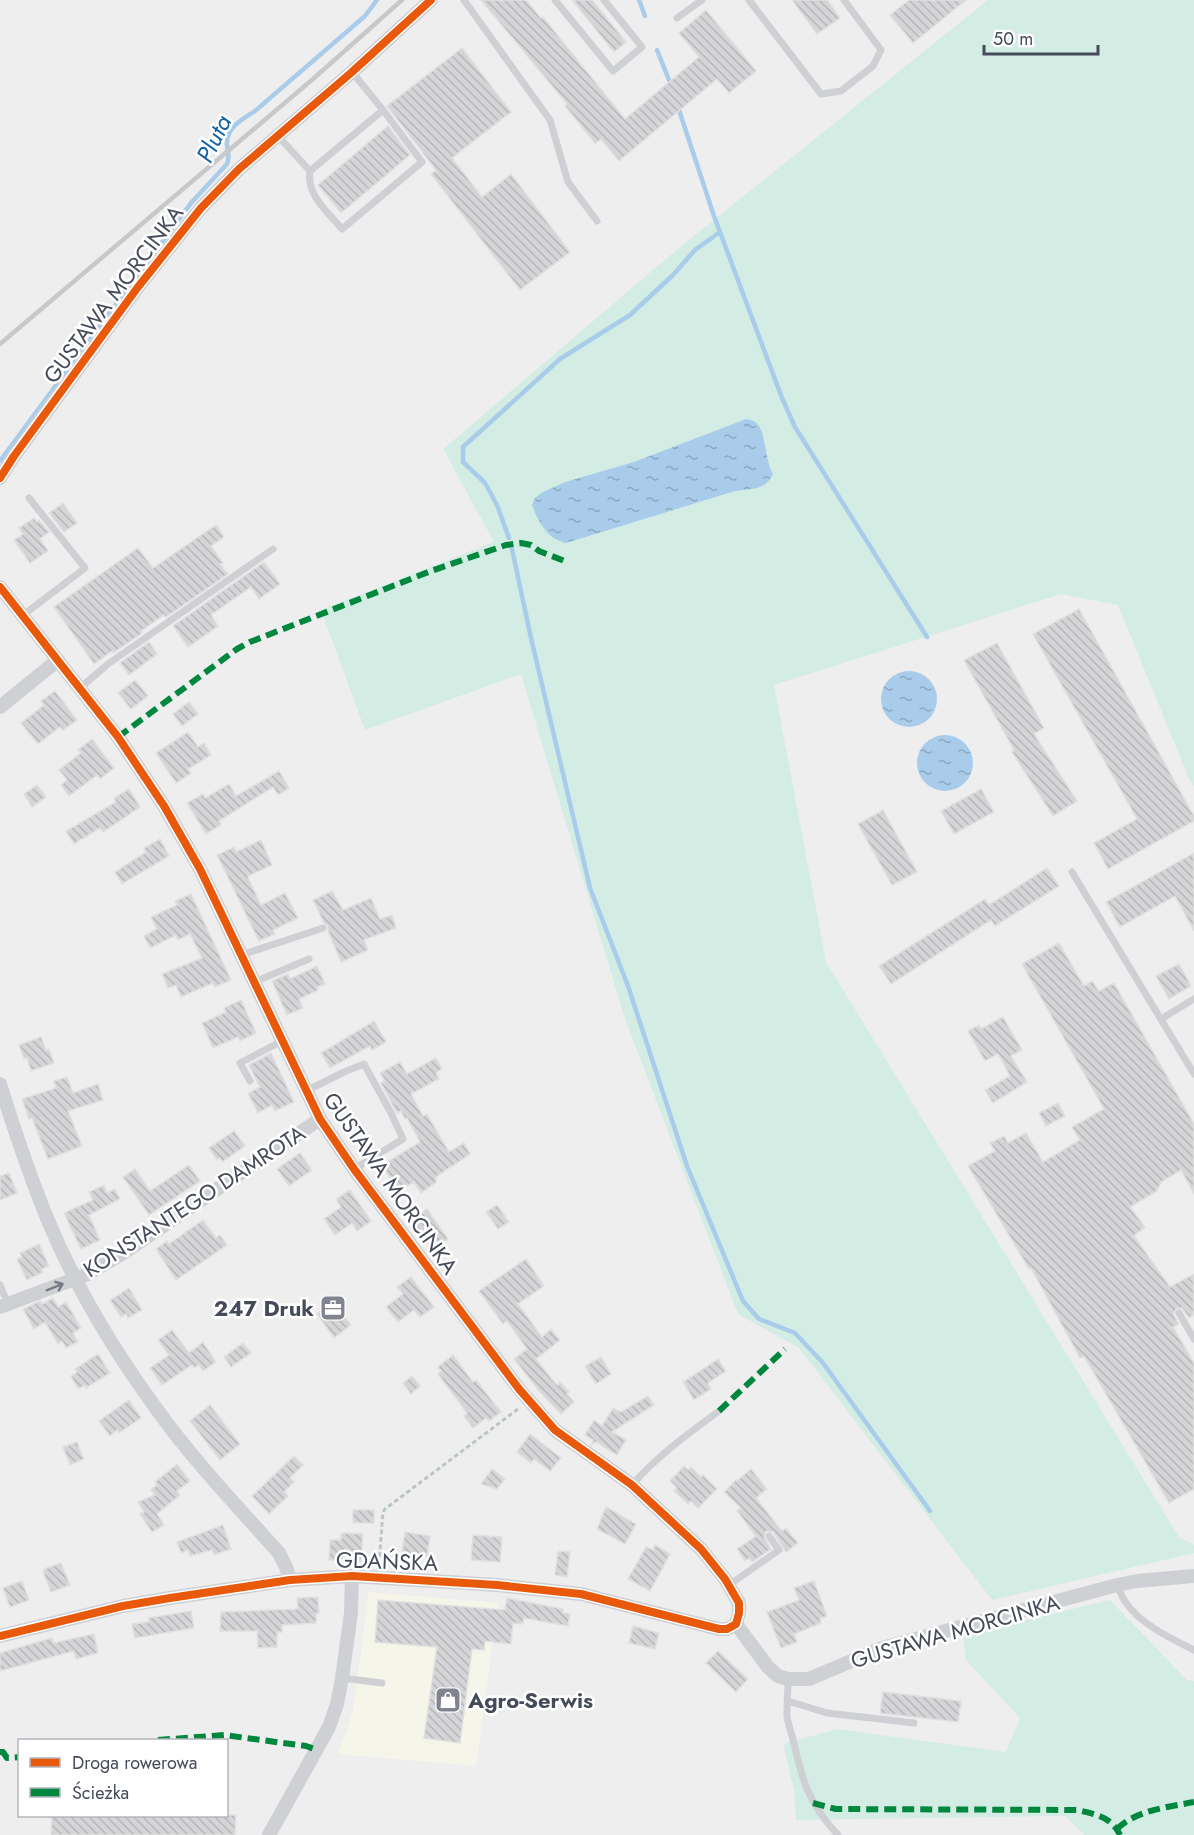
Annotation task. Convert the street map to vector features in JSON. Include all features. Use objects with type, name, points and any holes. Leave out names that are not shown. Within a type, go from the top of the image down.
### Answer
[{"type":"street","name":"GUSTAWA MORCINKA","points":[[0,478],[138,287],[201,208],[238,169],[352,72],[431,0]]},
{"type":"street","name":"GUSTAWA MORCINKA","points":[[0,587],[118,737],[164,806],[200,869],[320,1119],[354,1169],[528,1400],[555,1430],[632,1485],[700,1549],[739,1602],[739,1613],[735,1624]]},
{"type":"street","points":[[0,708],[58,660]]},
{"type":"street","points":[[0,1084],[23,1157],[47,1219],[75,1278],[111,1341],[159,1413],[279,1554],[290,1580]]},
{"type":"street","name":"KONSTANTEGO DAMROTA","points":[[4,1306],[88,1274],[125,1252],[320,1119]]},
{"type":"street","points":[[269,1835],[329,1727],[337,1704],[351,1613],[352,1576]]},
{"type":"street","name":"GDAŃSKA","points":[[0,1636],[123,1606],[290,1580],[352,1576],[497,1585],[581,1594],[719,1629],[727,1629],[735,1624]]},
{"type":"street","name":"GUSTAWA MORCINKA","points":[[788,1679],[809,1679],[882,1648],[1117,1585],[1194,1576]]},
{"type":"street","points":[[735,1624],[768,1667],[778,1676],[788,1679]]},
{"type":"lane","points":[[464,0],[550,120],[568,182],[597,221]]},
{"type":"lane","points":[[555,0],[613,71],[642,47],[604,0]]},
{"type":"lane","points":[[677,18],[702,0]]},
{"type":"lane","points":[[749,0],[821,94],[841,91],[873,66],[881,50],[846,1]]},
{"type":"lane","points":[[352,72],[383,110],[422,162],[342,229],[312,192],[309,180],[310,171],[383,110]]},
{"type":"lane","points":[[278,136],[310,171]]},
{"type":"lane","points":[[22,616],[85,568],[29,498]]},
{"type":"lane","points":[[80,688],[108,664],[273,549]]},
{"type":"lane","points":[[1072,872],[1194,1074]]},
{"type":"lane","points":[[241,955],[323,928]]},
{"type":"lane","points":[[254,982],[309,959]]},
{"type":"lane","points":[[1161,1019],[1194,999]]},
{"type":"lane","points":[[250,1081],[240,1064],[282,1041]]},
{"type":"lane","points":[[306,1091],[364,1064],[403,1139],[354,1169]]},
{"type":"lane","points":[[0,1284],[4,1306]]},
{"type":"lane","points":[[1179,1313],[1194,1339]]},
{"type":"lane","points":[[632,1485],[648,1466],[669,1448],[719,1411]]},
{"type":"lane","points":[[729,1586],[779,1550],[769,1536]]},
{"type":"lane","points":[[1117,1585],[1126,1603],[1143,1621],[1194,1650]]},
{"type":"lane","points":[[342,1678],[382,1683]]},
{"type":"lane","points":[[788,1679],[786,1713],[802,1780],[813,1803],[838,1835]]},
{"type":"lane","points":[[788,1701],[827,1713],[914,1723]]},
{"type":"path","points":[[379,1577],[385,1509],[528,1400]]},
{"type":"shaded area","points":[[369,1592],[498,1603],[476,1766],[338,1754],[353,1712]]},
{"type":"green space","points":[[988,0],[1194,0],[1194,786],[1189,779],[1118,605],[1061,594],[774,685],[826,962],[1179,1537],[1194,1545],[1194,1553],[992,1600],[799,1348],[738,1314],[625,1019],[521,674],[365,730],[321,610],[494,542],[443,449],[674,252]]},
{"type":"green space","points":[[1110,1600],[1187,1680],[1194,1681],[1194,1835],[1085,1835],[1065,1816],[796,1820],[794,1791],[783,1744],[837,1729],[1006,1752],[1020,1718],[966,1660],[963,1635]]},
{"type":"water","points":[[746,419],[752,420],[759,426],[773,474],[762,486],[735,491],[566,543],[549,534],[541,524],[532,505],[535,498],[543,492],[565,482],[634,462]]},
{"type":"water","points":[[904,671],[914,671],[929,679],[935,688],[937,699],[935,710],[929,719],[914,727],[904,727],[893,722],[886,715],[881,704],[881,694],[886,683],[893,676]]},
{"type":"water","points":[[940,735],[950,735],[965,743],[971,752],[973,763],[971,774],[965,783],[950,791],[940,791],[929,786],[922,779],[917,768],[917,758],[922,747],[929,740]]},
{"type":"building","points":[[481,0],[526,0],[541,18],[543,17],[625,119],[699,57],[679,33],[706,10],[756,71],[729,93],[717,79],[619,161],[601,139],[595,144],[565,106],[567,104]]},
{"type":"building","points":[[572,0],[592,0],[626,42],[614,52]]},
{"type":"building","points":[[792,0],[827,0],[840,18],[817,34]]},
{"type":"building","points":[[909,0],[966,0],[913,43],[890,15]]},
{"type":"building","points":[[462,48],[511,112],[452,158],[482,197],[511,174],[570,252],[520,290],[431,174],[436,170],[387,106]]},
{"type":"building","points":[[388,126],[410,155],[341,213],[318,185]]},
{"type":"building","points":[[63,503],[77,523],[64,532],[49,513]]},
{"type":"building","points":[[34,518],[37,522],[39,520],[49,532],[40,539],[48,551],[30,563],[14,540],[23,534],[19,528]]},
{"type":"building","points":[[216,525],[224,537],[211,546],[228,574],[94,664],[54,607],[138,548],[153,568]]},
{"type":"building","points":[[264,562],[280,584],[259,599],[251,587],[211,615],[218,626],[188,647],[173,626]]},
{"type":"building","points":[[1079,609],[1194,816],[1194,821],[1108,869],[1094,843],[1137,819],[1033,634]]},
{"type":"building","points":[[149,642],[157,654],[129,675],[120,663]]},
{"type":"building","points":[[997,643],[1044,728],[1034,734],[1077,801],[1053,816],[1012,752],[1014,750],[964,660]]},
{"type":"building","points":[[135,680],[148,696],[131,709],[118,693]]},
{"type":"building","points":[[55,691],[77,720],[63,730],[60,727],[38,744],[21,723],[44,705],[41,701]]},
{"type":"building","points":[[189,702],[198,714],[182,726],[173,714]]},
{"type":"building","points":[[188,732],[198,747],[204,743],[211,755],[188,769],[191,773],[176,783],[156,753]]},
{"type":"building","points":[[92,739],[114,768],[100,779],[97,775],[69,796],[61,785],[67,780],[59,770],[81,753],[78,750]]},
{"type":"building","points":[[279,771],[289,788],[278,795],[273,787],[219,821],[221,825],[206,834],[187,803],[203,794],[205,798],[229,784],[236,796]]},
{"type":"building","points":[[37,785],[46,797],[32,807],[24,794]]},
{"type":"building","points":[[129,789],[140,807],[103,832],[100,828],[74,844],[66,831],[116,802],[114,798]]},
{"type":"building","points":[[981,789],[994,812],[954,834],[941,811]]},
{"type":"building","points":[[883,810],[917,872],[892,885],[858,824]]},
{"type":"building","points":[[160,839],[169,856],[122,884],[115,872],[146,852],[144,848]]},
{"type":"building","points":[[261,840],[272,865],[248,876],[249,880],[261,905],[285,893],[298,918],[273,930],[275,934],[259,941],[217,855],[234,847],[236,852]]},
{"type":"building","points":[[1194,853],[1194,931],[1175,896],[1120,927],[1106,902]]},
{"type":"building","points":[[1047,868],[1059,886],[995,926],[991,920],[891,984],[879,966],[985,899],[989,905]]},
{"type":"building","points":[[332,891],[343,910],[371,898],[380,919],[392,915],[396,928],[364,940],[368,950],[341,962],[328,926],[324,923],[313,900]]},
{"type":"building","points":[[191,894],[231,980],[215,987],[213,983],[181,997],[176,985],[168,988],[162,974],[202,958],[190,934],[178,940],[176,935],[150,948],[144,936],[157,929],[151,917],[177,905],[175,901]]},
{"type":"building","points":[[1059,943],[1084,986],[1092,981],[1099,991],[1114,983],[1194,1124],[1194,1194],[1181,1170],[1161,1182],[1157,1191],[1130,1207],[1145,1227],[1134,1236],[1170,1287],[1194,1274],[1194,1315],[1189,1318],[1182,1308],[1177,1308],[1173,1314],[1179,1324],[1173,1327],[1194,1363],[1194,1489],[1169,1503],[1084,1356],[1080,1358],[1031,1268],[1029,1269],[968,1166],[995,1151],[990,1143],[1004,1136],[1008,1143],[1026,1133],[1043,1162],[1080,1140],[1072,1127],[1104,1109],[1022,964]]},
{"type":"building","points":[[1179,964],[1191,986],[1169,999],[1156,976]]},
{"type":"building","points":[[317,966],[325,984],[299,999],[303,1008],[287,1015],[272,981],[288,974],[290,979]]},
{"type":"building","points":[[241,1000],[256,1033],[240,1041],[238,1037],[213,1048],[202,1023],[226,1012],[224,1008]]},
{"type":"building","points":[[1003,1017],[1022,1050],[1011,1056],[1027,1082],[993,1103],[985,1090],[1010,1076],[998,1054],[985,1061],[968,1031],[979,1025],[981,1029]]},
{"type":"building","points":[[374,1021],[386,1042],[372,1050],[370,1046],[330,1068],[321,1053]]},
{"type":"building","points":[[41,1037],[54,1063],[31,1071],[27,1058],[24,1059],[19,1045]]},
{"type":"building","points":[[271,1053],[294,1102],[275,1111],[272,1105],[258,1113],[248,1093],[260,1087],[249,1065]]},
{"type":"building","points":[[436,1058],[442,1069],[436,1073],[439,1079],[411,1094],[423,1116],[427,1114],[449,1152],[464,1143],[470,1154],[436,1177],[436,1182],[421,1193],[414,1182],[398,1191],[382,1165],[420,1142],[407,1118],[405,1119],[401,1111],[397,1113],[381,1083],[385,1081],[380,1073],[400,1062],[407,1074]]},
{"type":"building","points":[[67,1077],[73,1093],[98,1084],[103,1100],[68,1111],[82,1146],[48,1159],[22,1099],[56,1088],[54,1081]]},
{"type":"building","points":[[1058,1103],[1065,1116],[1046,1126],[1039,1113]]},
{"type":"building","points":[[234,1131],[245,1146],[222,1162],[220,1158],[217,1160],[209,1148]]},
{"type":"building","points":[[300,1153],[312,1170],[289,1186],[277,1169]]},
{"type":"building","points":[[189,1165],[200,1181],[149,1215],[123,1177],[135,1169],[150,1191]]},
{"type":"building","points":[[9,1173],[17,1193],[0,1200],[0,1176]]},
{"type":"building","points":[[104,1185],[107,1193],[115,1189],[120,1199],[89,1215],[100,1240],[81,1249],[64,1213],[93,1200],[89,1192]]},
{"type":"building","points":[[350,1190],[371,1221],[357,1231],[352,1223],[335,1235],[324,1219],[341,1207],[336,1199]]},
{"type":"building","points":[[497,1205],[509,1222],[498,1229],[486,1212]]},
{"type":"building","points":[[427,1209],[448,1239],[432,1250],[413,1223],[419,1219],[417,1216]]},
{"type":"building","points":[[203,1220],[216,1238],[220,1235],[227,1245],[176,1280],[156,1249],[167,1241],[169,1244]]},
{"type":"building","points":[[39,1244],[49,1266],[42,1269],[43,1272],[27,1280],[17,1259],[22,1257],[20,1253]]},
{"type":"building","points":[[526,1259],[544,1286],[518,1304],[542,1337],[551,1329],[560,1340],[536,1359],[555,1383],[558,1385],[560,1382],[569,1392],[567,1394],[574,1402],[561,1414],[514,1359],[527,1349],[507,1321],[503,1324],[479,1291]]},
{"type":"building","points":[[411,1277],[434,1307],[420,1317],[414,1310],[398,1322],[386,1307],[403,1294],[397,1287]]},
{"type":"building","points":[[129,1288],[142,1310],[128,1318],[126,1314],[121,1317],[110,1300]]},
{"type":"building","points":[[53,1298],[58,1307],[66,1302],[81,1328],[73,1333],[78,1342],[66,1348],[62,1341],[58,1344],[45,1322],[34,1329],[23,1309],[40,1301],[42,1304]]},
{"type":"building","points":[[333,1302],[351,1325],[334,1338],[317,1314]]},
{"type":"building","points":[[172,1330],[189,1353],[203,1342],[216,1362],[203,1371],[199,1365],[194,1368],[192,1365],[162,1385],[150,1368],[169,1355],[158,1340]]},
{"type":"building","points":[[243,1343],[251,1353],[231,1367],[224,1357]]},
{"type":"building","points":[[98,1354],[110,1373],[86,1388],[85,1385],[78,1389],[71,1376],[77,1372],[75,1369]]},
{"type":"building","points":[[453,1355],[473,1382],[476,1380],[501,1412],[489,1421],[486,1418],[473,1428],[464,1416],[467,1413],[438,1374],[441,1371],[438,1367]]},
{"type":"building","points":[[601,1357],[611,1374],[596,1384],[585,1366]]},
{"type":"building","points":[[718,1359],[726,1371],[708,1383],[711,1389],[694,1400],[683,1382]]},
{"type":"building","points":[[412,1376],[420,1386],[411,1394],[403,1383]]},
{"type":"building","points":[[648,1396],[654,1405],[612,1432],[626,1440],[617,1455],[596,1442],[591,1445],[593,1440],[585,1435],[594,1420],[602,1426],[613,1408],[621,1412]]},
{"type":"building","points":[[129,1400],[141,1418],[119,1433],[117,1430],[110,1436],[99,1421]]},
{"type":"building","points":[[210,1405],[240,1444],[220,1460],[190,1421]]},
{"type":"building","points":[[530,1434],[561,1458],[550,1471],[534,1459],[531,1463],[517,1452]]},
{"type":"building","points":[[77,1442],[84,1459],[70,1465],[63,1447]]},
{"type":"building","points":[[294,1456],[303,1465],[290,1478],[294,1482],[284,1492],[288,1496],[269,1514],[252,1496]]},
{"type":"building","points":[[177,1464],[190,1481],[177,1491],[180,1495],[157,1514],[164,1525],[152,1532],[140,1514],[144,1512],[138,1502],[155,1495],[151,1490],[157,1485],[155,1482]]},
{"type":"building","points":[[684,1466],[688,1470],[691,1467],[701,1477],[703,1475],[717,1489],[698,1508],[691,1501],[688,1504],[674,1491],[677,1488],[670,1481]]},
{"type":"building","points":[[492,1469],[505,1479],[497,1489],[481,1484]]},
{"type":"building","points":[[751,1469],[767,1489],[756,1498],[782,1531],[786,1528],[798,1543],[786,1552],[773,1532],[766,1531],[764,1537],[771,1549],[752,1562],[749,1558],[745,1561],[737,1549],[756,1536],[737,1511],[741,1508],[724,1492]]},
{"type":"building","points":[[606,1507],[636,1524],[625,1544],[597,1529]]},
{"type":"building","points":[[353,1510],[374,1510],[374,1523],[353,1523]]},
{"type":"building","points":[[223,1525],[231,1549],[214,1555],[212,1550],[190,1556],[188,1550],[181,1553],[177,1542]]},
{"type":"building","points":[[405,1532],[430,1536],[427,1557],[402,1553]]},
{"type":"building","points":[[341,1533],[363,1534],[361,1562],[329,1560],[330,1540],[341,1540]]},
{"type":"building","points":[[473,1535],[502,1537],[500,1562],[471,1560]]},
{"type":"building","points":[[655,1545],[670,1554],[650,1591],[628,1579],[646,1547],[653,1550]]},
{"type":"building","points":[[558,1551],[570,1552],[567,1577],[555,1575]]},
{"type":"building","points":[[61,1563],[70,1585],[51,1592],[44,1569]]},
{"type":"building","points":[[22,1581],[29,1600],[10,1607],[3,1588]]},
{"type":"building","points":[[814,1581],[827,1616],[820,1619],[821,1623],[794,1634],[797,1642],[781,1648],[767,1612],[799,1600],[794,1588]]},
{"type":"building","points":[[318,1597],[319,1613],[316,1613],[316,1623],[282,1625],[282,1632],[277,1632],[277,1647],[258,1648],[257,1631],[220,1631],[221,1612],[298,1609],[297,1598]]},
{"type":"building","points":[[507,1598],[563,1609],[563,1613],[570,1614],[568,1626],[524,1618],[523,1624],[513,1623],[511,1644],[485,1641],[484,1650],[472,1649],[460,1743],[424,1738],[437,1647],[375,1642],[378,1600],[505,1610]]},
{"type":"building","points":[[191,1611],[194,1628],[135,1638],[132,1624],[149,1622],[148,1618]]},
{"type":"building","points":[[633,1626],[659,1633],[655,1649],[629,1643]]},
{"type":"building","points":[[94,1634],[98,1653],[76,1659],[74,1651],[0,1671],[0,1653],[52,1638],[54,1643]]},
{"type":"building","points":[[718,1651],[748,1679],[736,1692],[706,1663]]},
{"type":"building","points":[[883,1692],[961,1701],[958,1722],[880,1713]]},
{"type":"building","points":[[228,1815],[236,1815],[235,1835],[51,1835],[52,1817],[228,1817]]},
{"type":"waterway","name":"Pluta","points":[[0,461],[191,203],[227,164],[229,157],[227,139],[232,129],[365,16],[377,0]]},
{"type":"waterway","points":[[639,0],[645,16]]},
{"type":"waterway","points":[[657,50],[671,85]]},
{"type":"waterway","points":[[678,107],[714,216],[795,427],[927,637]]},
{"type":"waterway","points":[[509,538],[497,505],[485,483],[463,462],[463,447],[560,359],[630,315],[672,276],[695,250],[720,232]]},
{"type":"waterway","points":[[512,549],[590,888],[628,986],[687,1166],[743,1301],[759,1319],[795,1333],[823,1363],[930,1511]]},
{"type":"railway","points":[[0,344],[313,79],[402,0]]},
{"type":"marked path","points":[[118,737],[237,649],[250,642],[431,571],[506,545],[521,543],[531,545],[539,551],[567,562]]},
{"type":"marked path","points":[[719,1411],[785,1349]]},
{"type":"marked path","points":[[171,1739],[224,1735],[306,1746],[317,1750]]},
{"type":"marked path","points":[[0,1752],[3,1752],[7,1758],[18,1757]]},
{"type":"marked path","points":[[1117,1829],[1143,1813],[1194,1802]]},
{"type":"marked path","points":[[813,1803],[836,1809],[1077,1810],[1108,1820],[1120,1835]]},
{"type":"cycle path","points":[[0,478],[138,287],[201,208],[239,169],[352,72],[431,0]]},
{"type":"cycle path","points":[[0,587],[118,737],[164,806],[200,869],[320,1119],[354,1169],[519,1389],[555,1430],[632,1485],[701,1549],[725,1579],[739,1603],[736,1624],[727,1629],[719,1629],[581,1594],[497,1585],[352,1576],[290,1580],[123,1606],[0,1636]]},
{"type":"place","name":"247 Druk","points":[[333,1308]]},
{"type":"place","name":"Agro-Serwis","points":[[448,1700]]}]
